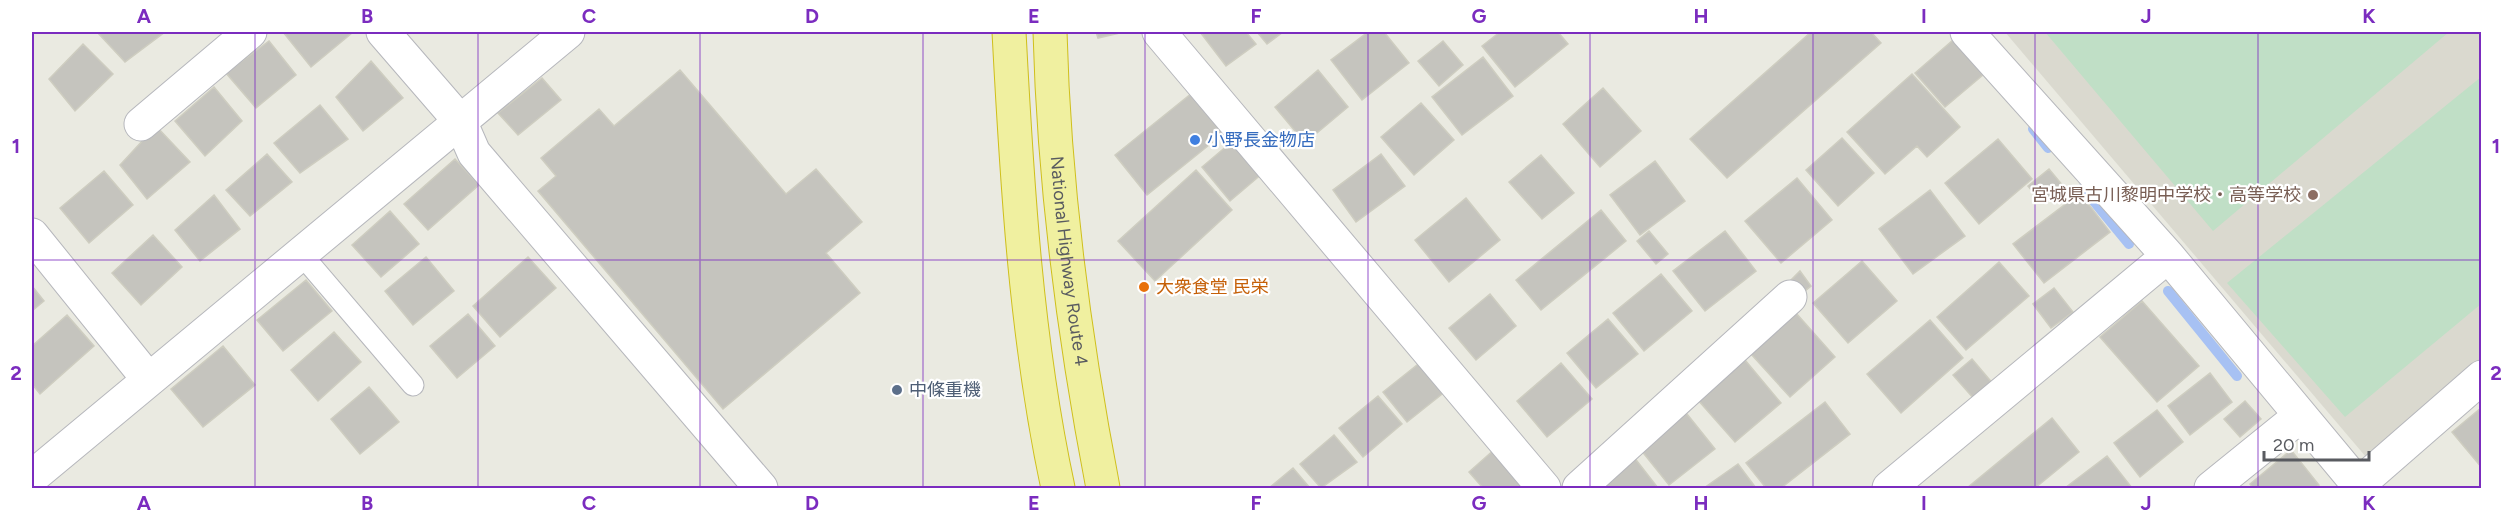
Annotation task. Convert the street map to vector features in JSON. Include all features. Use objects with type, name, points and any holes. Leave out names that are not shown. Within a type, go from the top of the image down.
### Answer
[{"type":"highway","points":[[1009,32],[1022,238],[1042,414],[1058,489]]},
{"type":"highway","name":"National Highway Route 4","points":[[1050,32],[1051,87],[1065,237],[1089,413],[1103,489]]},
{"type":"street","points":[[141,124],[250,32]]},
{"type":"street","points":[[383,32],[460,121],[474,153],[761,489]]},
{"type":"street","points":[[32,477],[568,32]]},
{"type":"street","points":[[1160,32],[1544,489]]},
{"type":"street","points":[[1967,32],[2168,256],[2359,487],[2481,377]]},
{"type":"street","points":[[32,235],[149,380]]},
{"type":"street","points":[[1889,489],[2168,256]]},
{"type":"street","points":[[1578,489],[1790,297]]},
{"type":"street","points":[[2211,489],[2300,416]]},
{"type":"lane","points":[[302,255],[413,385]]},
{"type":"shaded area","name":"宮城県古川黎明中学校・高等学校","points":[[2005,32],[2481,32],[2481,359],[2366,457]]},
{"type":"green space","points":[[2045,32],[2449,32],[2213,231]]},
{"type":"green space","points":[[2481,77],[2481,304],[2345,417],[2227,283]]},
{"type":"building","points":[[97,32],[165,32],[125,62]]},
{"type":"building","points":[[283,32],[351,32],[352,33],[311,67]]},
{"type":"building","points":[[1096,32],[1124,32],[1098,38]]},
{"type":"building","points":[[1200,32],[1246,32],[1256,44],[1226,66]]},
{"type":"building","points":[[1257,32],[1283,32],[1267,44]]},
{"type":"building","points":[[1368,32],[1384,32],[1409,63],[1362,100],[1331,60]]},
{"type":"building","points":[[1500,32],[1558,32],[1568,44],[1515,87],[1482,46]]},
{"type":"building","points":[[1811,32],[1871,32],[1881,43],[1727,178],[1690,139]]},
{"type":"building","points":[[1953,40],[1983,75],[1945,107],[1915,73]]},
{"type":"building","points":[[269,41],[296,75],[256,108],[226,73]]},
{"type":"building","points":[[1443,41],[1463,65],[1439,86],[1418,61]]},
{"type":"building","points":[[83,44],[113,74],[75,111],[49,79]]},
{"type":"building","points":[[1483,57],[1513,96],[1462,135],[1432,97]]},
{"type":"building","points":[[371,61],[403,98],[363,131],[336,97]]},
{"type":"building","points":[[680,70],[786,194],[816,169],[862,222],[826,253],[860,293],[723,409],[538,191],[556,176],[541,158],[599,109],[614,126]]},
{"type":"building","points":[[1318,70],[1348,107],[1305,143],[1275,107]]},
{"type":"building","points":[[1912,74],[1960,127],[1927,157],[1917,146],[1885,174],[1847,132]]},
{"type":"building","points":[[542,78],[561,100],[518,135],[498,113]]},
{"type":"building","points":[[214,87],[242,121],[205,156],[175,121]]},
{"type":"building","points":[[1603,88],[1641,131],[1600,167],[1563,124]]},
{"type":"building","points":[[1192,93],[1224,133],[1147,195],[1115,155]]},
{"type":"building","points":[[1421,103],[1454,140],[1414,175],[1381,137]]},
{"type":"building","points":[[320,105],[348,139],[300,173],[274,143]]},
{"type":"building","points":[[156,126],[190,162],[147,199],[120,165]]},
{"type":"building","points":[[1842,138],[1874,173],[1838,206],[1806,170]]},
{"type":"building","points":[[1235,139],[1263,173],[1230,201],[1202,167]]},
{"type":"building","points":[[1998,139],[2032,179],[1979,224],[1945,183]]},
{"type":"building","points":[[267,154],[292,182],[250,216],[226,190]]},
{"type":"building","points":[[1381,154],[1405,186],[1356,222],[1333,190]]},
{"type":"building","points":[[1541,155],[1574,193],[1542,219],[1509,182]]},
{"type":"building","points":[[455,159],[479,185],[428,230],[404,204]]},
{"type":"building","points":[[1655,161],[1685,201],[1640,235],[1610,195]]},
{"type":"building","points":[[2049,169],[2068,192],[2055,202],[2050,196],[2042,203],[2028,186]]},
{"type":"building","points":[[1196,170],[1232,210],[1155,281],[1118,241]]},
{"type":"building","points":[[104,171],[133,205],[89,243],[60,208]]},
{"type":"building","points":[[1797,178],[1832,220],[1781,263],[1745,221]]},
{"type":"building","points":[[1930,190],[1965,236],[1913,274],[1879,229]]},
{"type":"building","points":[[2080,193],[2110,232],[2044,283],[2013,244]]},
{"type":"building","points":[[214,195],[240,229],[200,261],[175,230]]},
{"type":"building","points":[[1466,198],[1500,240],[1449,282],[1415,240]]},
{"type":"building","points":[[1601,210],[1626,241],[1541,310],[1516,280]]},
{"type":"building","points":[[390,211],[419,244],[381,277],[352,245]]},
{"type":"building","points":[[1649,231],[1668,254],[1656,264],[1637,241]]},
{"type":"building","points":[[1725,231],[1756,271],[1705,311],[1673,271]]},
{"type":"building","points":[[153,235],[182,267],[141,305],[112,273]]},
{"type":"building","points":[[426,257],[454,291],[413,325],[385,291]]},
{"type":"building","points":[[528,257],[556,288],[500,337],[473,306]]},
{"type":"building","points":[[1862,261],[1897,301],[1848,343],[1813,303]]},
{"type":"building","points":[[1999,262],[2029,296],[1966,350],[1937,317]]},
{"type":"building","points":[[1800,271],[1811,286],[1800,295],[1788,283]]},
{"type":"building","points":[[1661,274],[1692,311],[1644,351],[1613,313]]},
{"type":"building","points":[[306,280],[332,311],[283,351],[257,320]]},
{"type":"building","points":[[32,286],[44,301],[32,311]]},
{"type":"building","points":[[2054,288],[2073,312],[2051,328],[2033,304]]},
{"type":"building","points":[[1490,294],[1516,326],[1476,360],[1449,328]]},
{"type":"building","points":[[2142,301],[2199,366],[2157,402],[2100,337]]},
{"type":"building","points":[[1796,313],[1835,357],[1790,397],[1751,354]]},
{"type":"building","points":[[468,314],[495,346],[457,378],[430,346]]},
{"type":"building","points":[[67,315],[94,346],[40,394],[32,384],[32,346]]},
{"type":"building","points":[[1608,319],[1638,354],[1596,388],[1567,353]]},
{"type":"building","points":[[1930,320],[1963,358],[1901,413],[1867,374]]},
{"type":"building","points":[[334,332],[361,362],[318,401],[291,370]]},
{"type":"building","points":[[223,346],[255,385],[203,427],[171,389]]},
{"type":"building","points":[[1972,359],[1994,385],[1975,400],[1953,375]]},
{"type":"building","points":[[1745,360],[1781,403],[1735,442],[1698,400]]},
{"type":"building","points":[[1422,361],[1446,391],[1407,422],[1383,392]]},
{"type":"building","points":[[1561,363],[1592,399],[1547,437],[1517,401]]},
{"type":"building","points":[[2210,373],[2232,402],[2190,435],[2168,406]]},
{"type":"building","points":[[369,387],[399,422],[360,454],[331,419]]},
{"type":"building","points":[[1378,396],[1402,424],[1363,457],[1339,428]]},
{"type":"building","points":[[2245,401],[2261,419],[2240,437],[2224,419]]},
{"type":"building","points":[[1825,402],[1850,434],[1781,488],[1766,488],[1746,463]]},
{"type":"building","points":[[2482,407],[2482,468],[2452,432]]},
{"type":"building","points":[[1683,409],[1715,449],[1669,485],[1637,445]]},
{"type":"building","points":[[2157,410],[2183,442],[2140,477],[2114,443]]},
{"type":"building","points":[[2052,418],[2079,452],[2035,488],[1967,488]]},
{"type":"building","points":[[1334,435],[1357,462],[1321,488],[1300,464]]},
{"type":"building","points":[[1496,448],[1530,488],[1483,488],[1469,472]]},
{"type":"building","points":[[2291,450],[2319,485],[2315,488],[2253,488],[2250,484]]},
{"type":"building","points":[[1630,452],[1658,488],[1593,488]]},
{"type":"building","points":[[2107,456],[2132,488],[2065,488]]},
{"type":"building","points":[[1738,464],[1756,488],[1704,488]]},
{"type":"building","points":[[1293,468],[1310,488],[1269,488]]},
{"type":"waterway","points":[[2033,129],[2048,148]]},
{"type":"waterway","points":[[2083,188],[2129,244]]},
{"type":"waterway","points":[[2168,291],[2237,376]]},
{"type":"place","name":"小野長金物店","points":[[1195,140]]},
{"type":"place","name":"宮城県古川黎明中学校・高等学校","points":[[2313,195]]},
{"type":"place","name":"大衆食堂 民栄","points":[[1144,287]]},
{"type":"place","name":"中條重機","points":[[897,390]]}]
